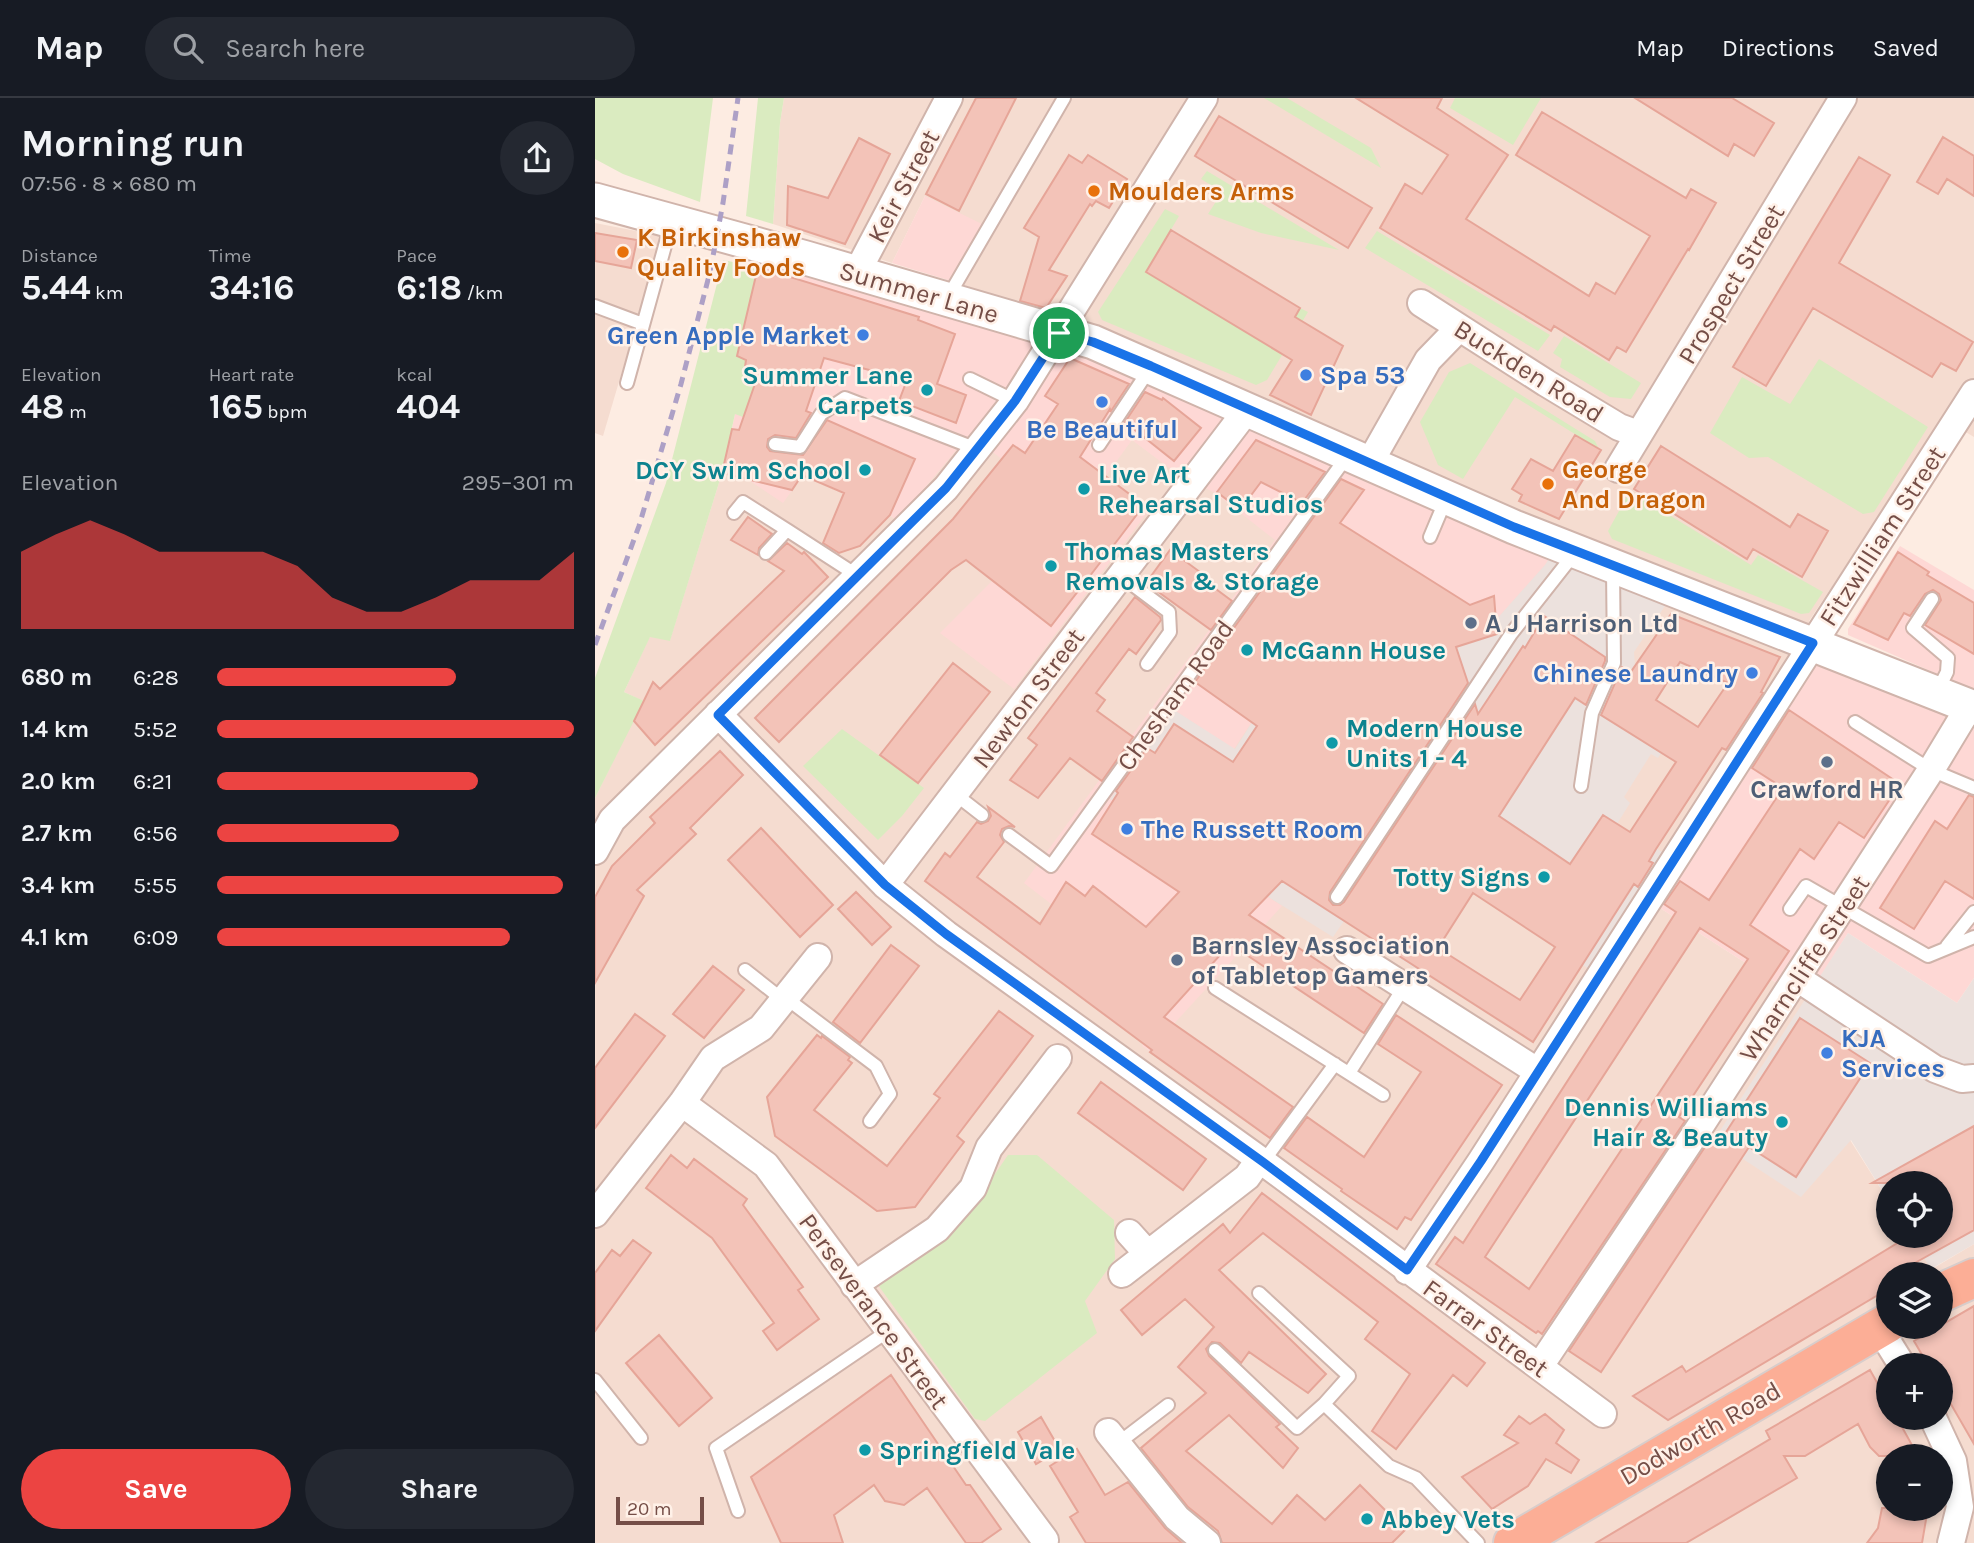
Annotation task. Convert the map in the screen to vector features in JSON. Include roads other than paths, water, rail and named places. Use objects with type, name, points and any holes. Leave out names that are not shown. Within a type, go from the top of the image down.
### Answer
[{"type":"highway","name":"Dodworth Road","points":[[1513,1543],[1876,1330]]},
{"type":"street","name":"Keir Street","points":[[859,274],[864,259],[950,98]]},
{"type":"street","points":[[595,851],[612,820],[946,488],[978,449],[1015,401],[1059,333],[1204,98]]},
{"type":"street","name":"Prospect Street","points":[[1618,469],[1834,101]]},
{"type":"street","name":"Summer Lane","points":[[595,200],[1093,342],[1446,498],[1972,707]]},
{"type":"street","name":"Buckden Road","points":[[1421,303],[1619,427],[1638,434]]},
{"type":"street","points":[[1358,459],[1429,360],[1459,328]]},
{"type":"street","name":"Fitzwilliam Street","points":[[1407,1270],[1481,1161],[1974,393]]},
{"type":"street","name":"Newton Street","points":[[885,885],[1247,410]]},
{"type":"street","name":"Wharncliffe Street","points":[[1540,1366],[1797,978],[1972,707]]},
{"type":"street","name":"Farrar Street","points":[[718,715],[885,885],[946,934],[1261,1161],[1603,1414]]},
{"type":"street","points":[[1347,950],[1537,1071]]},
{"type":"street","points":[[595,1214],[682,1103],[713,1058],[761,1028],[818,957]]},
{"type":"street","points":[[1797,978],[1935,1069],[1962,1079],[1974,1078]]},
{"type":"street","points":[[854,1285],[937,1229],[973,1188],[989,1148],[1058,1058]]},
{"type":"street","name":"Perseverance Street","points":[[682,1103],[767,1165],[1044,1542]]},
{"type":"street","points":[[1122,1274],[1247,1177],[1261,1161]]},
{"type":"street","points":[[1129,1233],[1147,1253]]},
{"type":"street","points":[[1943,1430],[1964,1454],[1960,1507],[1951,1543]]},
{"type":"street","points":[[1112,1438],[1177,1518],[1206,1543]]},
{"type":"lane","points":[[947,300],[1064,98]]},
{"type":"lane","points":[[627,383],[672,220]]},
{"type":"lane","points":[[595,306],[643,324]]},
{"type":"lane","points":[[1098,445],[1151,366]]},
{"type":"lane","points":[[970,379],[1015,401]]},
{"type":"lane","points":[[775,444],[800,447],[821,414],[845,398],[978,449]]},
{"type":"lane","name":"Chesham Road","points":[[1009,835],[1051,866],[1358,459]]},
{"type":"lane","points":[[1430,537],[1446,498]]},
{"type":"lane","points":[[734,513],[743,502],[858,576]]},
{"type":"lane","points":[[766,552],[787,530]]},
{"type":"lane","points":[[1336,897],[1511,634],[1576,551]]},
{"type":"lane","points":[[1581,786],[1592,713],[1614,663],[1613,566]]},
{"type":"lane","points":[[1121,576],[1169,612],[1170,632],[1147,664]]},
{"type":"lane","points":[[1932,598],[1913,628],[1948,658],[1947,671],[1937,692]]},
{"type":"lane","points":[[1855,722],[1931,770],[1974,788]]},
{"type":"lane","points":[[955,794],[982,814]]},
{"type":"lane","points":[[1790,909],[1806,886],[1928,956],[1974,937]]},
{"type":"lane","points":[[1944,949],[1974,912]]},
{"type":"lane","points":[[745,970],[876,1066],[890,1094],[870,1121]]},
{"type":"lane","points":[[1349,1073],[1404,986]]},
{"type":"lane","points":[[1216,988],[1383,1095]]},
{"type":"lane","points":[[1261,1161],[1335,1064]]},
{"type":"lane","points":[[1215,1350],[1297,1428],[1324,1404],[1349,1376],[1259,1293]]},
{"type":"lane","points":[[738,1511],[716,1448],[888,1331]]},
{"type":"lane","points":[[595,1380],[642,1438]]},
{"type":"lane","points":[[1324,1404],[1389,1466],[1416,1478],[1478,1543]]},
{"type":"lane","points":[[1112,1438],[1168,1405]]},
{"type":"railway","points":[[595,645],[639,526],[681,384],[710,272],[738,98]]},
{"type":"place","name":"Moulders Arms","points":[[1094,191]]},
{"type":"place","name":"K Birkinshaw Quality Foods","points":[[623,252]]},
{"type":"place","name":"Green Apple Market","points":[[863,335]]},
{"type":"place","name":"Spa 53","points":[[1306,375]]},
{"type":"place","name":"Summer Lane Carpets","points":[[927,390]]},
{"type":"place","name":"Be Beautiful","points":[[1102,402]]},
{"type":"place","name":"DCY Swim School","points":[[865,470]]},
{"type":"place","name":"George And Dragon","points":[[1548,484]]},
{"type":"place","name":"Live Art Rehearsal Studios","points":[[1084,489]]},
{"type":"place","name":"Thomas Masters Removals & Storage","points":[[1051,566]]},
{"type":"place","name":"A J Harrison Ltd","points":[[1471,623]]},
{"type":"place","name":"McGann House","points":[[1247,650]]},
{"type":"place","name":"Chinese Laundry","points":[[1752,673]]},
{"type":"place","name":"Modern House Units 1 - 4","points":[[1332,743]]},
{"type":"place","name":"Crawford HR","points":[[1827,762]]},
{"type":"place","name":"The Russett Room","points":[[1127,829]]},
{"type":"place","name":"Totty Signs","points":[[1544,877]]},
{"type":"place","name":"Barnsley Association of Tabletop Gamers","points":[[1177,960]]},
{"type":"place","name":"KJA Services","points":[[1827,1053]]},
{"type":"place","name":"Dennis Williams Hair & Beauty","points":[[1782,1122]]},
{"type":"place","name":"Springfield Vale","points":[[865,1450]]},
{"type":"place","name":"Abbey Vets","points":[[1367,1519]]}]
